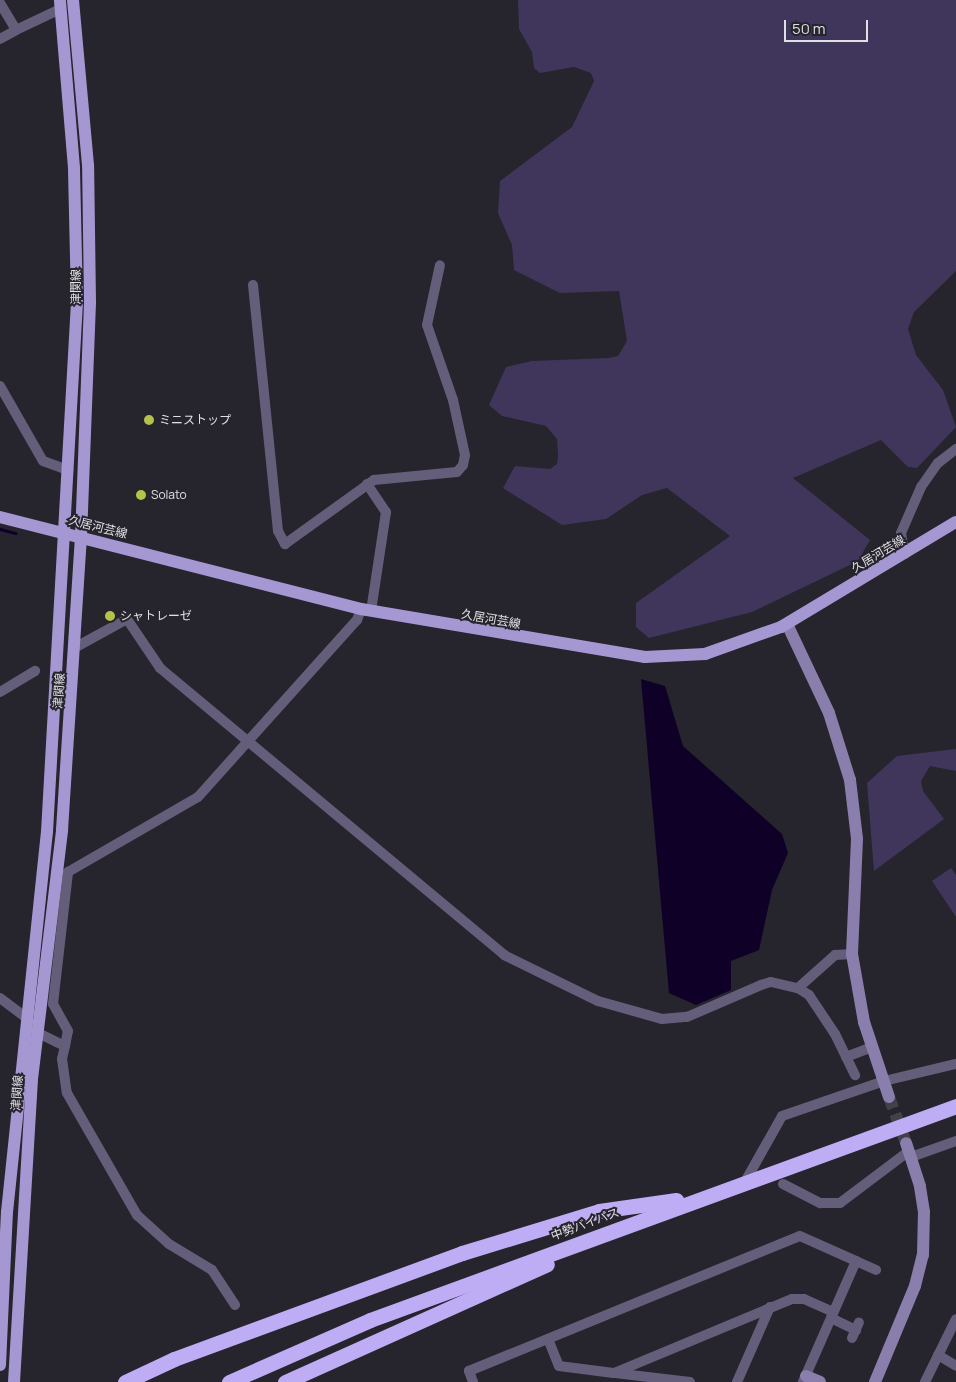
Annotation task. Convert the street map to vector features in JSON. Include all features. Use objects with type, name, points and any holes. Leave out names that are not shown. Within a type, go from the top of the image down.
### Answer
[{"type":"highway","name":"中勢バイパス","points":[[229,1382],[370,1320],[746,1180],[956,1106]]},
{"type":"highway","points":[[125,1382],[184,1355],[462,1253],[599,1210],[704,1196]]},
{"type":"highway","points":[[285,1382],[381,1336],[704,1196]]},
{"type":"main road","name":"津関線","points":[[14,1382],[36,1032],[62,830],[76,647],[81,537],[90,292],[88,165],[73,0]]},
{"type":"main road","name":"津関線","points":[[0,1364],[7,1212],[24,1016],[46,832],[66,533],[77,302],[74,168],[60,5]]},
{"type":"main road","name":"久居河芸線","points":[[0,517],[366,610],[645,657],[705,654],[787,624],[956,522]]},
{"type":"street","points":[[0,3],[16,30]]},
{"type":"street","points":[[0,38],[60,5]]},
{"type":"street","points":[[254,284],[278,531],[283,546],[320,523],[374,480],[457,472],[463,465],[465,455],[455,408],[427,325],[440,265]]},
{"type":"street","points":[[0,386],[43,461],[68,470]]},
{"type":"street","points":[[905,554],[901,533],[921,487],[938,463],[956,449]]},
{"type":"street","points":[[235,1305],[212,1270],[169,1244],[137,1215],[67,1093],[62,1059],[68,1031],[53,1004],[68,872],[198,797],[366,610],[386,512],[367,484]]},
{"type":"street","points":[[76,647],[127,619],[150,659],[504,955],[598,1001],[662,1019],[704,1012],[771,982],[798,988],[809,995],[855,1075]]},
{"type":"street","points":[[787,624],[829,713],[850,780],[857,845],[852,954],[860,1003],[872,1047],[889,1097]]},
{"type":"street","points":[[0,692],[35,671]]},
{"type":"street","points":[[798,988],[836,955],[852,954]]},
{"type":"street","points":[[0,998],[24,1016],[36,1032],[65,1046]]},
{"type":"street","points":[[846,1057],[872,1047]]},
{"type":"street","points":[[746,1180],[776,1121],[782,1116],[884,1081],[956,1064]]},
{"type":"street","points":[[783,1184],[820,1203],[840,1203],[909,1150],[956,1141]]},
{"type":"street","points":[[875,1382],[910,1302],[923,1255],[924,1212],[909,1150]]},
{"type":"street","points":[[473,1382],[469,1371],[800,1236],[876,1270]]},
{"type":"street","points":[[820,1382],[804,1379],[856,1261]]},
{"type":"street","points":[[614,1373],[770,1307],[798,1298],[832,1315],[856,1330]]},
{"type":"street","points":[[737,1382],[770,1307]]},
{"type":"street","points":[[925,1382],[955,1322]]},
{"type":"street","points":[[548,1339],[559,1366],[690,1382]]},
{"type":"street","points":[[938,1355],[956,1366]]},
{"type":"shaded area","points":[[518,0],[956,0],[956,271],[914,312],[908,329],[916,355],[943,390],[956,427],[917,468],[908,467],[881,440],[793,478],[870,540],[858,561],[752,612],[649,638],[636,627],[636,603],[730,536],[667,488],[642,495],[606,519],[562,525],[503,488],[515,466],[550,469],[557,464],[558,456],[557,439],[546,426],[502,416],[489,405],[506,367],[532,361],[609,358],[618,356],[627,341],[619,291],[560,293],[514,270],[512,245],[498,213],[500,181],[572,127],[594,81],[591,73],[574,67],[540,73],[534,68],[532,52],[519,29]]},
{"type":"shaded area","points":[[641,679],[665,686],[683,746],[782,834],[788,853],[772,890],[759,950],[731,961],[731,990],[696,1005],[669,993]]},
{"type":"shaded area","points":[[956,749],[956,771],[930,766],[921,781],[923,791],[944,819],[874,871],[867,783],[897,756]]},
{"type":"shaded area","points":[[951,868],[956,875],[956,917],[932,881]]},
{"type":"waterway","points":[[0,529],[15,533]]},
{"type":"tunnel","points":[[889,1097],[906,1143]]},
{"type":"place","name":"ミニストップ","points":[[149,420]]},
{"type":"place","name":"Solato","points":[[141,495]]},
{"type":"place","name":"シャトレーゼ","points":[[110,616]]}]
